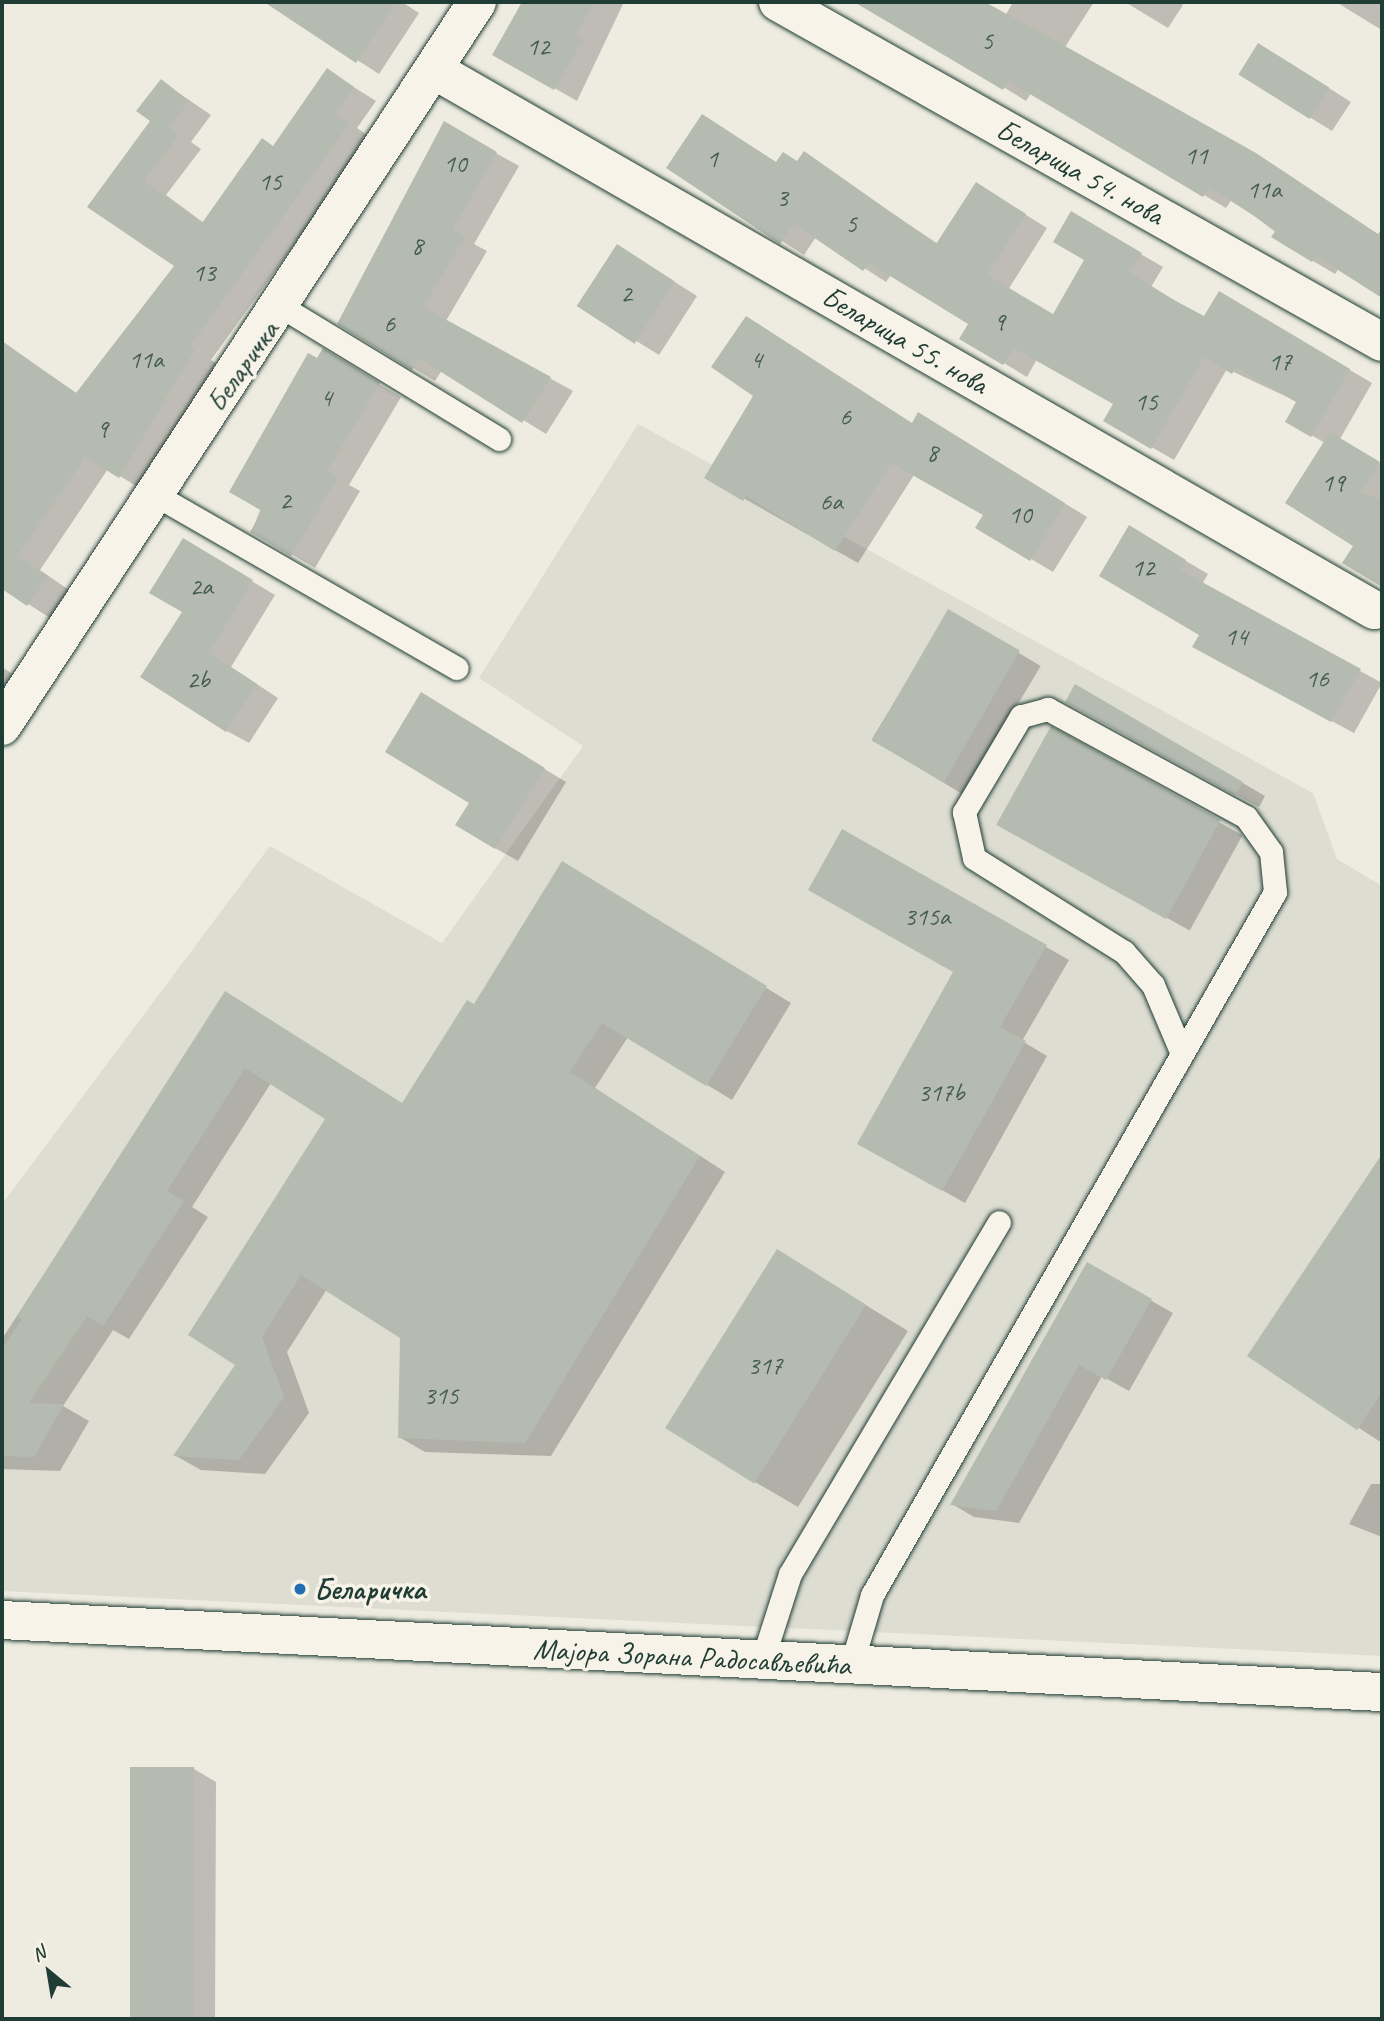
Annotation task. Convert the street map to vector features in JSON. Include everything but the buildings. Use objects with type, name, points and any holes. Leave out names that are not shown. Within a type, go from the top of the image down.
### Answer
[{"type":"street","name":"Беларичка","points":[[2,726],[154,494],[282,307],[436,71],[477,2]]},
{"type":"street","name":"Беларица 54. нова","points":[[778,2],[1382,342]]},
{"type":"street","name":"Беларица 55. нова","points":[[436,71],[1374,610]]},
{"type":"street","name":"Мајора Зорана Радосављевића","points":[[2,1620],[1382,1692]]},
{"type":"lane","points":[[282,307],[499,439]]},
{"type":"lane","points":[[154,494],[457,668]]},
{"type":"lane","points":[[850,1666],[872,1595],[1180,1049],[1275,892],[1271,852],[1246,817],[1048,709],[1021,716],[964,812],[974,858],[1124,952],[1153,985],[1180,1049]]},
{"type":"lane","points":[[762,1661],[796,1562],[999,1222]]},
{"type":"shaded area","points":[[638,424],[1313,793],[1337,859],[1382,886],[1382,1656],[2,1591],[2,1204],[270,846],[442,943],[583,746],[479,678]]},
{"type":"place","name":"Беларичка","points":[[300,1589]]}]
